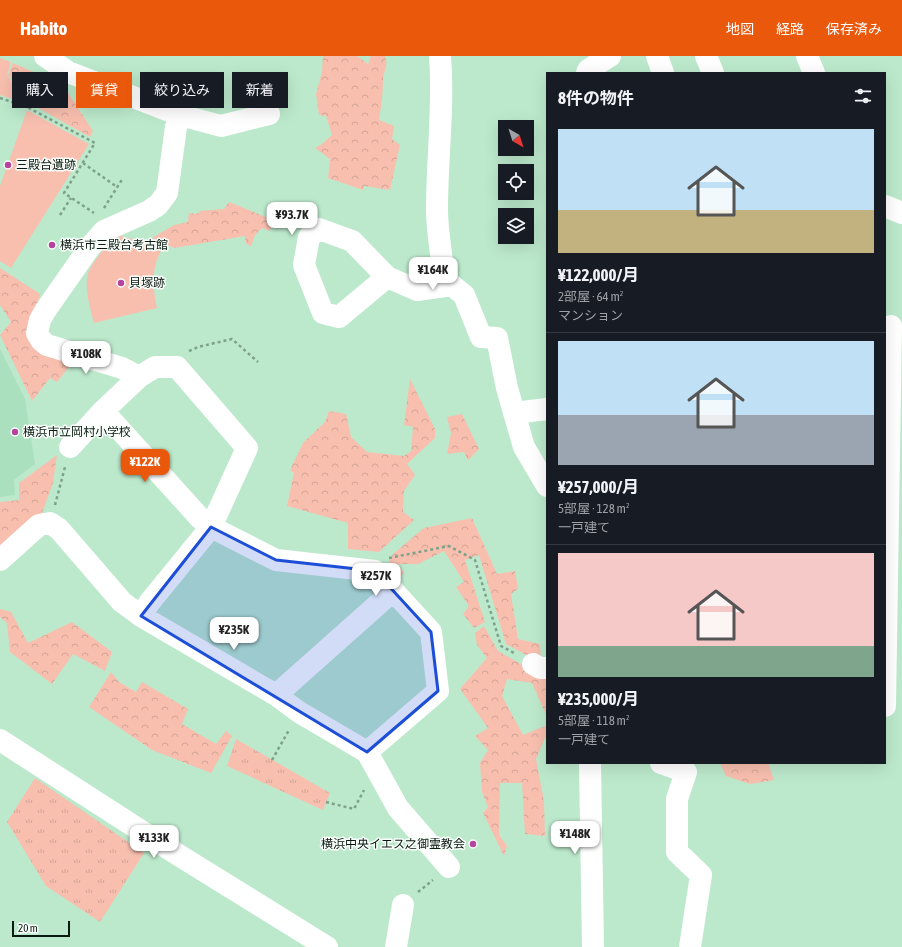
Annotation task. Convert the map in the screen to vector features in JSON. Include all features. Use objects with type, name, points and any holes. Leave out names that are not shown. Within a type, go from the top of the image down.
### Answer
[{"type":"street","points":[[45,56],[68,72],[180,115],[221,126],[269,114]]},
{"type":"street","points":[[440,56],[442,116],[438,148],[437,210],[444,279],[464,295],[481,337],[497,338],[514,413],[524,447],[546,484]]},
{"type":"street","points":[[578,56],[585,72]]},
{"type":"street","points":[[586,72],[610,56]]},
{"type":"street","points":[[657,56],[663,72]]},
{"type":"street","points":[[706,56],[713,72]]},
{"type":"street","points":[[807,56],[814,72]]},
{"type":"street","points":[[139,377],[122,368],[47,345],[41,340],[37,333],[40,320],[45,311],[89,248],[104,231],[149,211],[158,205],[167,194],[176,127],[180,115]]},
{"type":"street","points":[[886,206],[902,213]]},
{"type":"street","points":[[387,277],[417,290],[452,285]]},
{"type":"street","points":[[886,658],[893,324]]},
{"type":"street","points":[[70,447],[103,411],[139,377],[155,368],[177,366],[247,448],[211,527],[149,603],[141,616]]},
{"type":"street","points":[[514,413],[546,409]]},
{"type":"street","points":[[103,411],[200,518],[211,527],[276,560],[375,571],[431,632],[438,691],[372,760]]},
{"type":"street","points":[[0,560],[38,525],[50,523],[60,529],[122,602],[141,616],[276,695],[372,760],[398,808],[449,867]]},
{"type":"street","points":[[276,695],[393,591]]},
{"type":"street","points":[[886,706],[902,701]]},
{"type":"street","points":[[0,740],[180,856],[327,947]]},
{"type":"street","points":[[590,764],[593,947]]},
{"type":"street","points":[[664,764],[686,772],[677,799],[677,852],[701,875],[690,947]]},
{"type":"street","points":[[396,947],[402,905]]},
{"type":"path","points":[[0,98],[27,107],[96,143],[64,192],[90,210]]},
{"type":"path","points":[[83,163],[117,187]]},
{"type":"path","points":[[60,215],[71,198]]},
{"type":"path","points":[[168,367],[172,359],[198,347],[232,339],[258,362]]},
{"type":"path","points":[[50,523],[70,447]]},
{"type":"path","points":[[375,571],[385,558],[449,546],[475,560],[501,646]]},
{"type":"path","points":[[272,760],[299,712]]},
{"type":"path","points":[[326,802],[354,809],[372,760]]},
{"type":"path","points":[[402,905],[449,867]]},
{"type":"highlighted area","points":[[211,527],[276,560],[375,571],[431,632],[438,691],[367,752],[141,616]]},
{"type":"shaded area","name":"横浜市立岡村小学校","points":[[0,349],[25,399],[35,464],[14,480],[15,495],[0,497]]},
{"type":"green space","points":[[323,56],[357,56],[368,64],[371,56],[385,56],[386,66],[383,77],[379,120],[394,126],[392,139],[400,145],[390,190],[364,186],[363,190],[328,178],[330,159],[315,148],[332,135],[326,116],[319,115],[316,94],[322,72]]},
{"type":"green space","points":[[0,58],[11,62],[7,75],[12,82],[12,99],[0,95]]},
{"type":"green space","points":[[13,63],[33,72],[12,72],[12,80],[8,75]]},
{"type":"green space","points":[[68,93],[76,105],[76,108],[78,108],[93,131],[90,137],[38,108],[68,108]]},
{"type":"green space","points":[[27,110],[89,144],[11,268],[0,261],[0,186]]},
{"type":"green space","points":[[229,202],[273,220],[270,231],[262,228],[255,235],[251,246],[246,244],[245,236],[174,248],[152,238],[174,225],[188,222],[189,213],[197,214],[200,211],[224,209]]},
{"type":"green space","name":"貝塚跡","points":[[115,235],[164,246],[157,260],[154,276],[154,291],[157,308],[94,323],[87,291],[88,273],[100,253]]},
{"type":"green space","points":[[0,268],[40,294],[28,339],[73,362],[57,382],[50,378],[32,401],[0,335],[11,322],[0,305]]},
{"type":"green space","points":[[410,379],[435,429],[435,438],[407,464],[415,475],[404,491],[403,512],[414,520],[379,552],[348,549],[348,523],[287,506],[294,473],[290,470],[303,443],[325,422],[329,411],[346,414],[351,437],[367,452],[404,456],[411,451],[413,427],[404,425]]},
{"type":"green space","points":[[462,414],[479,449],[468,460],[464,452],[447,454],[451,433],[447,417]]},
{"type":"green space","points":[[57,455],[53,483],[42,513],[0,549],[0,502],[19,500],[19,483]]},
{"type":"green space","points":[[472,518],[497,574],[515,571],[518,589],[511,594],[518,639],[540,644],[541,663],[506,644],[479,555],[465,560],[485,622],[474,628],[463,614],[469,606],[456,587],[464,582],[444,551],[418,564],[398,564],[404,573],[397,580],[385,570],[393,554],[424,528]]},
{"type":"green space","points":[[0,609],[11,612],[28,643],[72,622],[112,652],[105,671],[73,654],[52,684],[10,652],[7,623],[0,617]]},
{"type":"green space","points":[[484,626],[498,651],[537,673],[546,675],[546,715],[532,683],[507,679],[502,696],[523,735],[545,726],[546,727],[546,735],[536,759],[544,801],[545,836],[525,834],[522,783],[500,783],[499,835],[507,846],[504,856],[483,813],[488,807],[482,792],[480,763],[488,750],[475,736],[488,728],[460,689],[487,658],[477,645],[475,633]]},
{"type":"green space","points":[[111,672],[119,682],[136,692],[142,682],[188,709],[182,724],[216,744],[226,731],[232,736],[211,773],[152,750],[89,707]]},
{"type":"green space","points":[[236,739],[330,793],[323,810],[227,766]]},
{"type":"green space","points":[[720,764],[768,764],[774,780],[750,784],[726,776]]},
{"type":"green space","points":[[35,778],[144,853],[100,922],[46,886],[7,822]]},
{"type":"place","name":"三殿台遺跡","points":[[8,165]]},
{"type":"place","name":"横浜市三殿台考古館","points":[[52,245]]},
{"type":"place","name":"貝塚跡","points":[[121,283]]},
{"type":"place","name":"横浜市立岡村小学校","points":[[15,432]]},
{"type":"place","name":"横浜中央イエス之御霊教会","points":[[473,844]]}]
